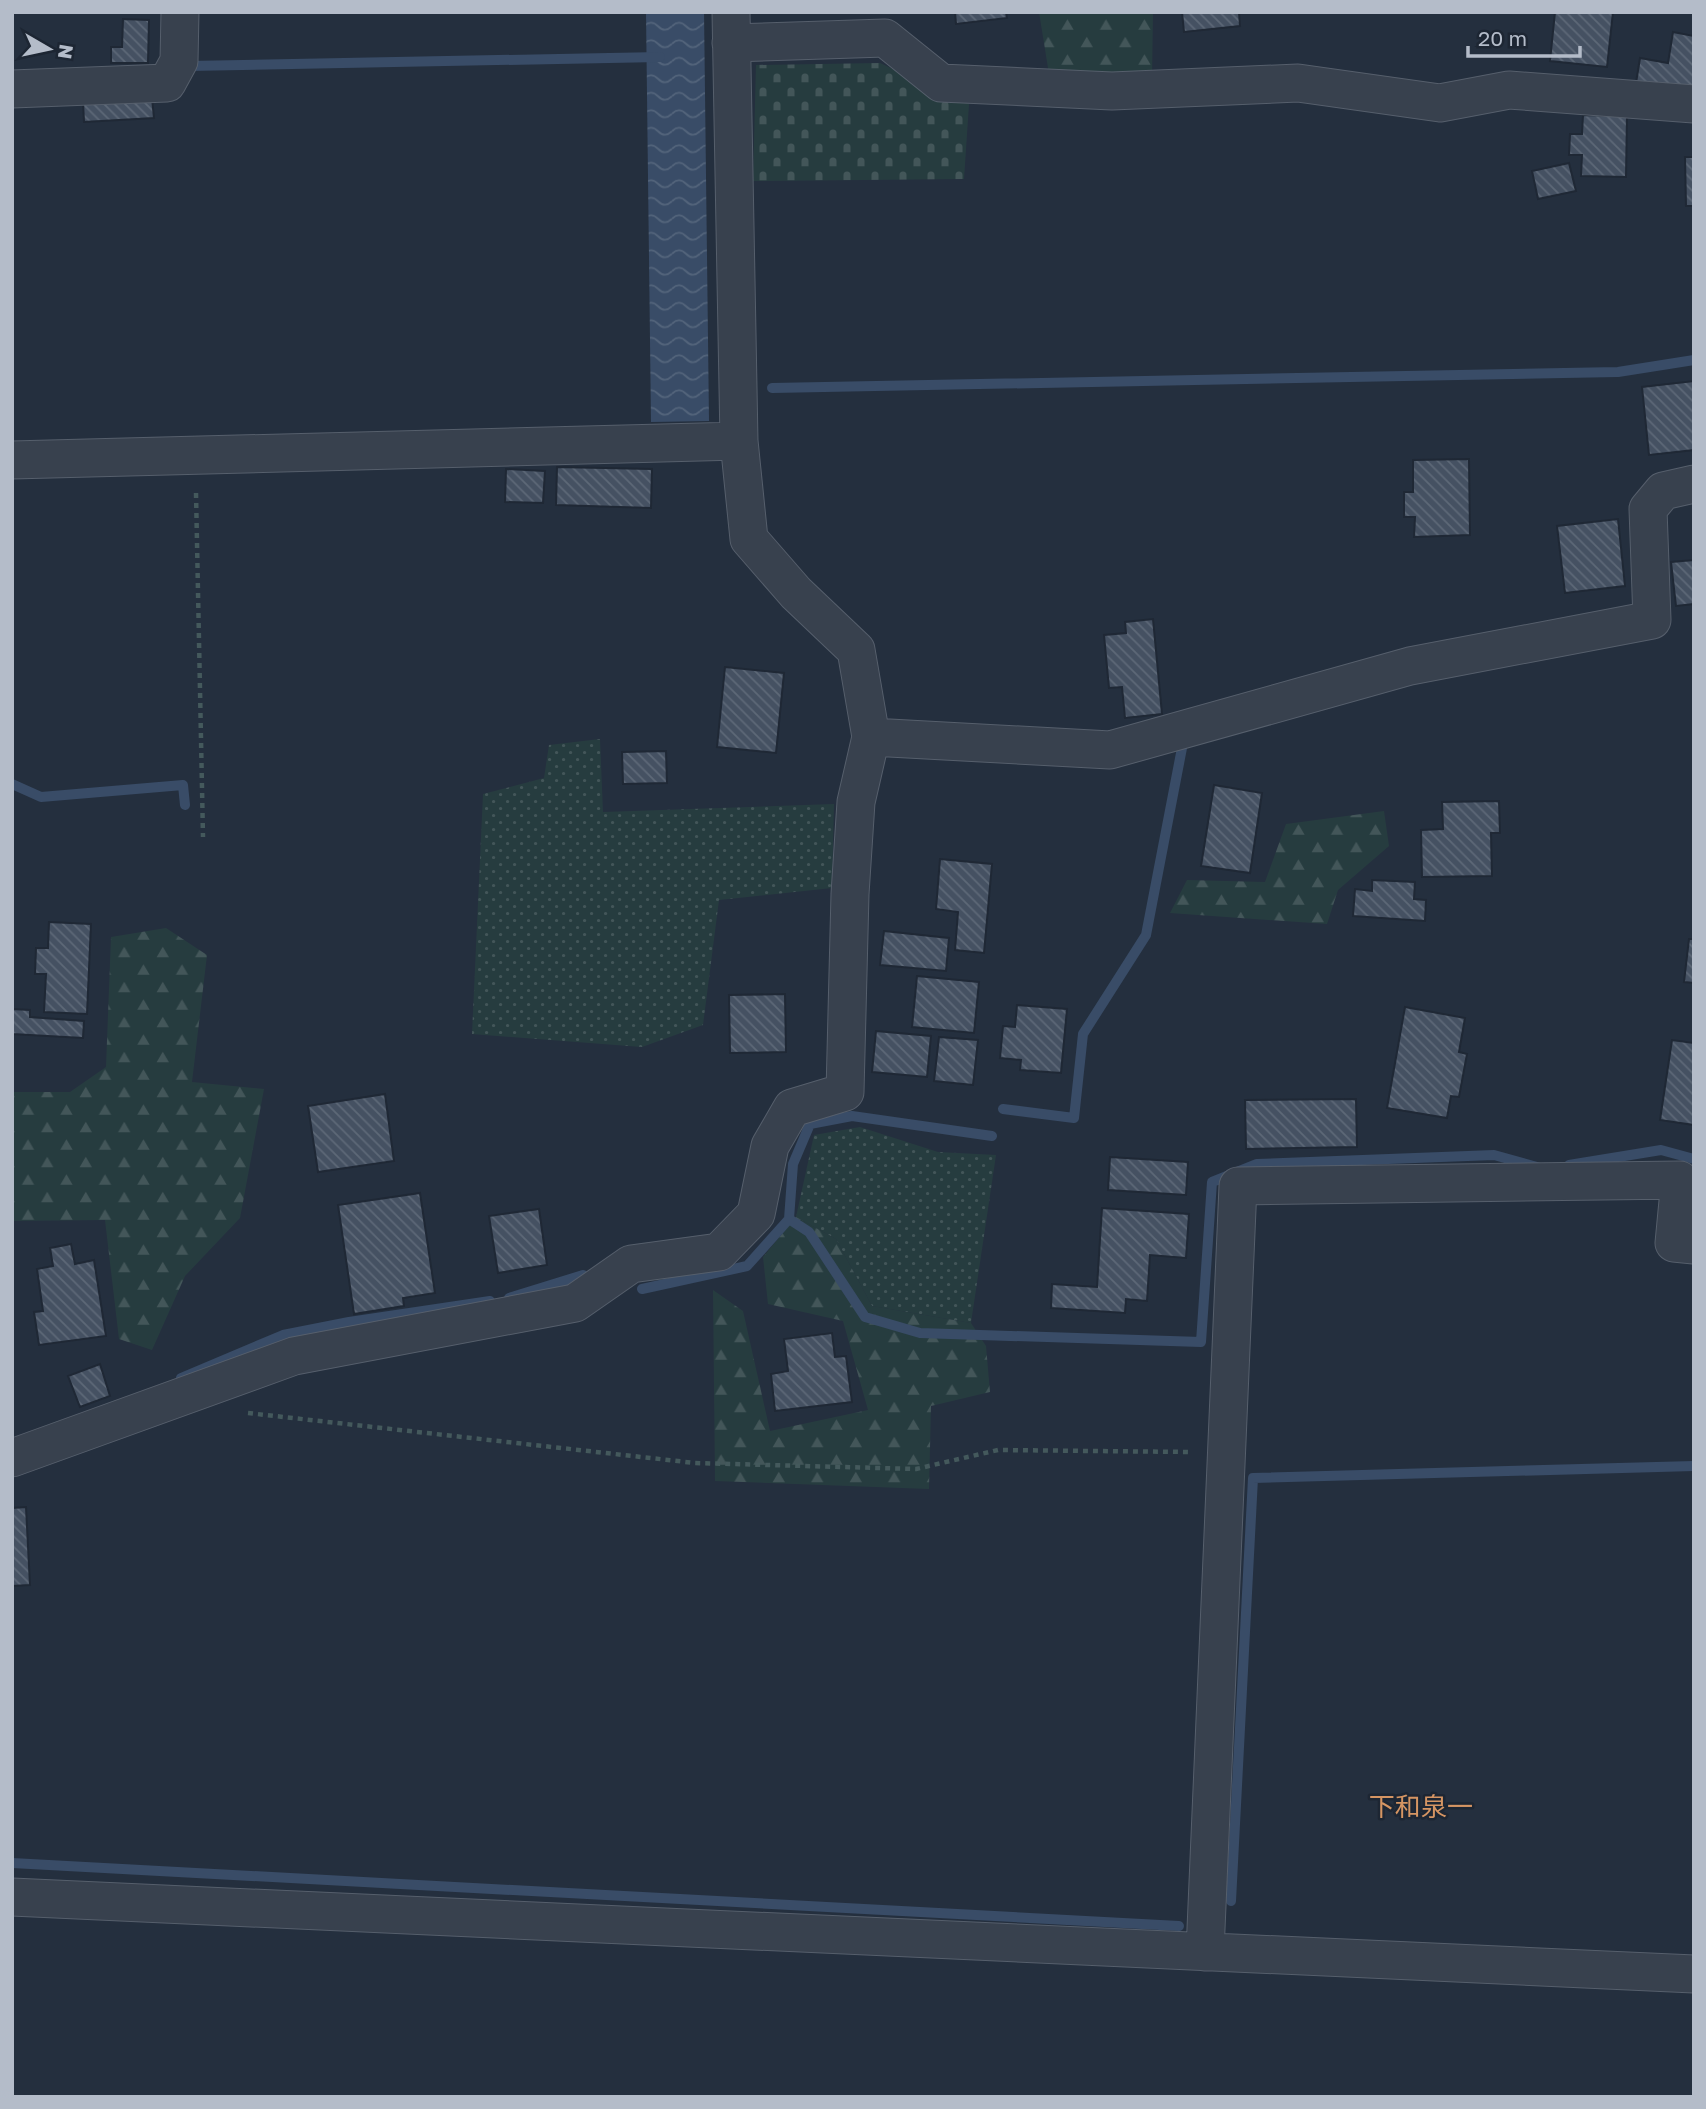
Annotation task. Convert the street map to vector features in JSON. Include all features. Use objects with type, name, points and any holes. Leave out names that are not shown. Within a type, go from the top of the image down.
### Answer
[{"type":"street","points":[[12,89],[167,83],[180,61],[180,12]]},
{"type":"street","points":[[12,1458],[294,1356],[575,1303],[631,1264],[719,1252],[756,1214],[770,1146],[792,1108],[845,1091],[850,894],[856,802],[871,737],[856,650],[796,593],[749,539],[739,441],[731,27],[885,38],[941,83],[1112,91],[1298,83],[1440,103],[1509,90],[1694,104]]},
{"type":"street","points":[[12,460],[739,441]]},
{"type":"street","points":[[871,737],[1110,750],[1410,666],[1653,620],[1648,509],[1663,491],[1694,484]]},
{"type":"street","points":[[1205,1952],[1238,1185],[1680,1180],[1674,1243],[1694,1245]]},
{"type":"street","points":[[12,1896],[1694,1974]]},
{"type":"path","points":[[195,457],[203,836]]},
{"type":"path","points":[[244,1413],[695,1463],[916,1469],[998,1450],[1226,1452]]},
{"type":"green space","points":[[1039,12],[1153,12],[1152,78],[1049,74]]},
{"type":"green space","points":[[880,63],[969,104],[964,179],[753,181],[756,65]]},
{"type":"green space","points":[[600,739],[603,812],[834,804],[832,888],[719,900],[703,1025],[642,1047],[472,1034],[483,794],[544,778],[549,745]]},
{"type":"green space","points":[[1384,811],[1389,846],[1338,890],[1327,924],[1170,913],[1187,880],[1265,882],[1286,824]]},
{"type":"green space","points":[[166,928],[207,955],[192,1082],[264,1089],[240,1218],[185,1276],[152,1350],[119,1339],[105,1220],[12,1221],[12,1092],[70,1092],[106,1067],[111,937]]},
{"type":"green space","points":[[860,1127],[938,1152],[996,1155],[971,1323],[872,1306],[836,1239],[796,1217],[814,1135]]},
{"type":"green space","points":[[796,1217],[836,1239],[872,1306],[971,1323],[986,1346],[990,1392],[931,1406],[929,1489],[715,1481],[713,1290],[743,1311],[770,1431],[868,1410],[843,1321],[768,1304],[763,1257]]},
{"type":"water","points":[[646,12],[704,12],[709,421],[651,422]]},
{"type":"building","points":[[955,12],[1006,12],[1007,18],[956,24]]},
{"type":"building","points":[[1182,12],[1239,12],[1240,26],[1184,32]]},
{"type":"building","points":[[1555,12],[1613,12],[1607,67],[1550,61]]},
{"type":"building","points":[[123,19],[149,20],[148,63],[111,63],[111,47],[122,47]]},
{"type":"building","points":[[1673,32],[1694,36],[1694,93],[1636,83],[1640,58],[1668,63]]},
{"type":"building","points":[[152,98],[154,118],[84,122],[83,102]]},
{"type":"building","points":[[1583,115],[1627,116],[1626,177],[1581,176],[1582,155],[1569,155],[1570,134],[1582,134]]},
{"type":"building","points":[[1685,157],[1694,157],[1694,206],[1686,206]]},
{"type":"building","points":[[1569,163],[1576,191],[1538,199],[1532,171]]},
{"type":"building","points":[[1694,381],[1694,450],[1649,455],[1642,387]]},
{"type":"building","points":[[1469,459],[1470,535],[1414,537],[1415,517],[1404,517],[1404,492],[1413,492],[1413,460]]},
{"type":"building","points":[[557,467],[652,469],[651,508],[556,505]]},
{"type":"building","points":[[506,469],[545,471],[543,503],[505,502]]},
{"type":"building","points":[[1618,519],[1625,586],[1565,593],[1557,526]]},
{"type":"building","points":[[1694,560],[1694,604],[1676,606],[1671,562]]},
{"type":"building","points":[[1153,619],[1162,714],[1125,718],[1122,687],[1109,688],[1104,635],[1126,633],[1125,622]]},
{"type":"building","points":[[725,667],[784,673],[776,753],[717,747]]},
{"type":"building","points":[[666,751],[667,783],[623,784],[622,752]]},
{"type":"building","points":[[1214,785],[1262,793],[1250,873],[1201,866]]},
{"type":"building","points":[[1499,801],[1500,833],[1491,833],[1492,876],[1422,877],[1421,830],[1443,829],[1442,802]]},
{"type":"building","points":[[940,859],[992,864],[984,953],[955,950],[958,912],[936,909]]},
{"type":"building","points":[[1372,880],[1415,882],[1414,899],[1426,900],[1425,921],[1353,916],[1355,889],[1372,891]]},
{"type":"building","points":[[49,922],[91,924],[87,1014],[44,1012],[46,974],[35,974],[36,948],[48,948]]},
{"type":"building","points":[[884,931],[949,938],[946,971],[880,965]]},
{"type":"building","points":[[1689,939],[1694,939],[1694,983],[1684,982]]},
{"type":"building","points":[[917,976],[979,982],[974,1033],[912,1027]]},
{"type":"building","points":[[785,994],[786,1052],[730,1053],[729,995]]},
{"type":"building","points":[[1017,1005],[1067,1009],[1061,1073],[1020,1070],[1021,1060],[1000,1058],[1003,1026],[1015,1027]]},
{"type":"building","points":[[1405,1007],[1465,1018],[1459,1052],[1467,1054],[1459,1097],[1451,1096],[1447,1118],[1387,1108]]},
{"type":"building","points":[[12,1009],[30,1010],[30,1017],[84,1021],[83,1038],[12,1034]]},
{"type":"building","points":[[876,1031],[931,1036],[927,1077],[872,1072]]},
{"type":"building","points":[[939,1037],[978,1040],[973,1085],[934,1081]]},
{"type":"building","points":[[1672,1040],[1694,1043],[1694,1125],[1660,1120]]},
{"type":"building","points":[[385,1094],[394,1161],[318,1172],[308,1106]]},
{"type":"building","points":[[1356,1099],[1357,1147],[1246,1149],[1245,1100]]},
{"type":"building","points":[[1110,1157],[1188,1162],[1186,1195],[1108,1190]]},
{"type":"building","points":[[420,1193],[435,1293],[403,1298],[404,1306],[354,1314],[338,1205]]},
{"type":"building","points":[[1102,1208],[1189,1214],[1186,1258],[1150,1255],[1147,1301],[1126,1299],[1125,1313],[1051,1308],[1052,1284],[1097,1287]]},
{"type":"building","points":[[539,1209],[547,1265],[498,1273],[489,1216]]},
{"type":"building","points":[[71,1244],[75,1264],[94,1260],[106,1336],[39,1345],[34,1312],[43,1311],[37,1269],[53,1266],[50,1248]]},
{"type":"building","points":[[832,1333],[835,1357],[846,1356],[852,1402],[775,1411],[771,1374],[788,1371],[784,1339]]},
{"type":"building","points":[[100,1364],[110,1396],[80,1407],[68,1376]]},
{"type":"building","points":[[26,1507],[30,1585],[12,1586],[12,1508]]},
{"type":"waterway","points":[[188,66],[660,57]]},
{"type":"waterway","points":[[772,388],[1618,372],[1694,360]]},
{"type":"waterway","points":[[1003,1109],[1074,1118],[1083,1034],[1146,935],[1182,748]]},
{"type":"waterway","points":[[12,784],[41,797],[183,785],[185,805]]},
{"type":"waterway","points":[[789,1219],[793,1164],[810,1124],[852,1116],[992,1136]]},
{"type":"waterway","points":[[1569,1165],[1661,1150],[1694,1159]]},
{"type":"waterway","points":[[642,1289],[747,1266],[789,1219],[809,1232],[865,1317],[920,1333],[1201,1342],[1212,1182],[1257,1164],[1494,1155],[1537,1167]]},
{"type":"waterway","points":[[509,1298],[583,1275]]},
{"type":"waterway","points":[[181,1378],[283,1335],[349,1322],[490,1301]]},
{"type":"waterway","points":[[1231,1901],[1253,1478],[1694,1466]]},
{"type":"waterway","points":[[12,1863],[1179,1926]]},
{"type":"district","name":"下和泉一","points":[[1421,1807]]}]
